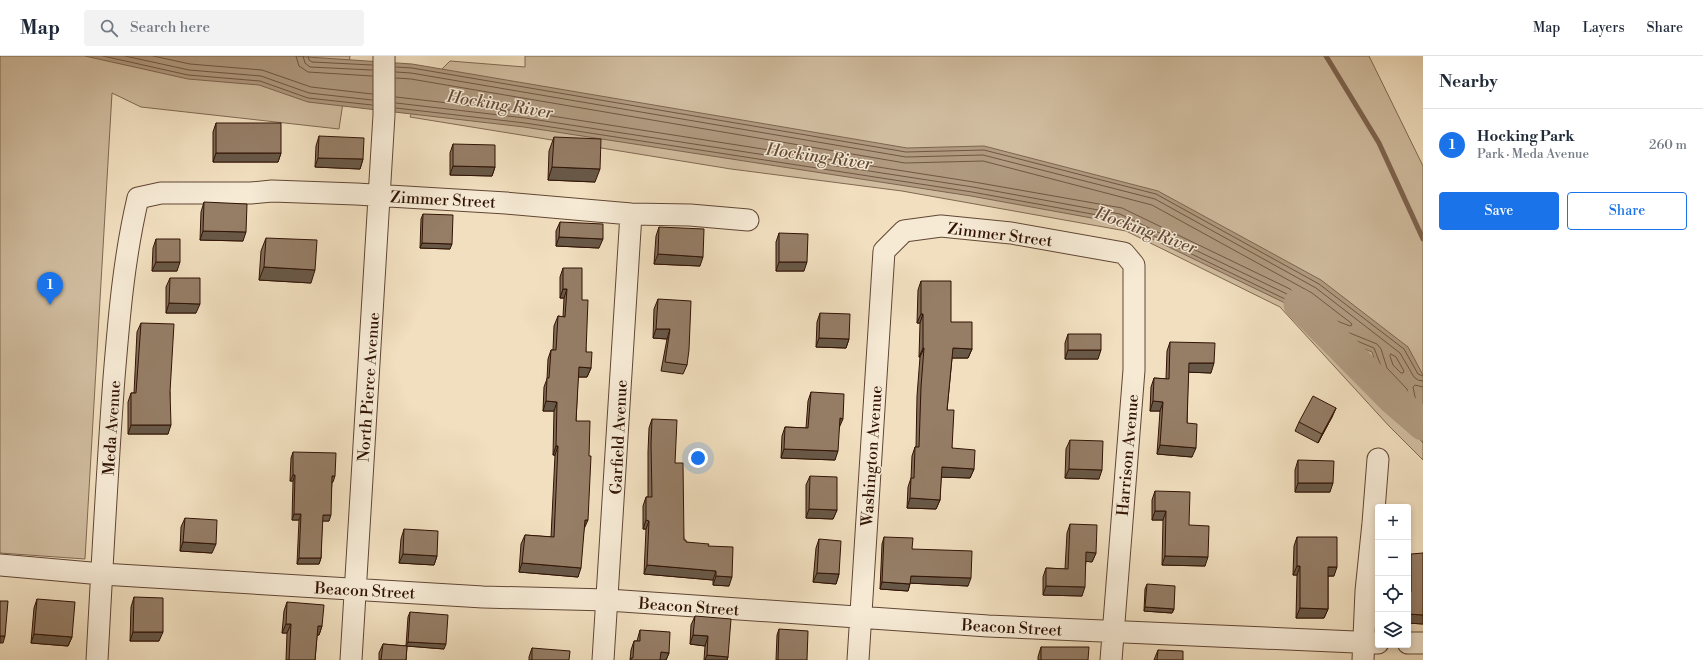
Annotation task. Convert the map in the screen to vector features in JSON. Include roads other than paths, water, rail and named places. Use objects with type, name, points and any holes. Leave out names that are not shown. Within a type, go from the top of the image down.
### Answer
[{"type":"street","name":"North Pierce Avenue","points":[[351,660],[380,196],[384,115],[384,56]]},
{"type":"street","name":"Zimmer Street","points":[[138,198],[161,193],[251,193],[272,191],[403,196],[498,202],[631,214],[690,215],[748,220]]},
{"type":"street","name":"Meda Avenue","points":[[97,660],[108,451],[121,298],[127,248],[138,198]]},
{"type":"street","name":"Garfield Avenue","points":[[604,660],[631,214]]},
{"type":"street","name":"Zimmer Street","points":[[884,251],[904,231],[941,226],[1011,233],[1124,253]]},
{"type":"street","name":"Washington Avenue","points":[[858,660],[884,251]]},
{"type":"street","name":"Harrison Avenue","points":[[1111,660],[1134,370],[1134,265],[1124,253]]},
{"type":"street","points":[[1368,649],[1366,591],[1374,523],[1378,459]]},
{"type":"street","name":"Beacon Street","points":[[0,566],[102,574],[355,589],[483,596],[608,600],[988,626],[1113,632],[1368,649]]},
{"type":"street","points":[[1411,643],[1423,643]]},
{"type":"water","points":[[85,56],[293,56],[412,64],[907,148],[984,146],[1158,191],[1321,280],[1408,347],[1423,375],[1423,443],[1406,424],[1399,392],[1379,373],[1372,352],[1305,324],[1283,302],[1119,223],[971,196],[524,127],[308,102],[259,85],[188,79]]},
{"type":"waterway","points":[[1326,56],[1379,143],[1423,239]]},
{"type":"waterway","name":"Hocking River","points":[[1299,304],[1393,399],[1423,425]]},
{"type":"place","name":"Hocking Park","points":[[50,305]]}]
